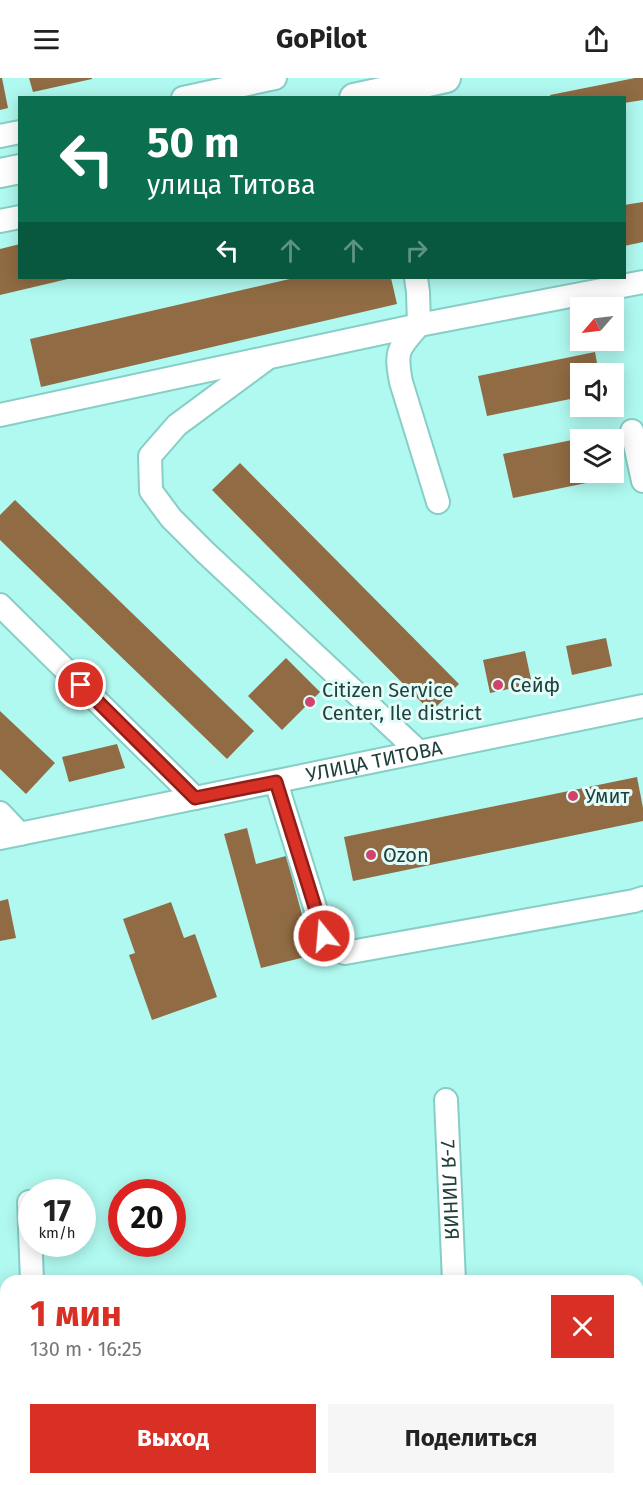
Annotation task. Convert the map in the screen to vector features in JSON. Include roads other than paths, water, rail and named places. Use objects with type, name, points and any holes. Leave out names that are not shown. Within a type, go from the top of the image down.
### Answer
[{"type":"main road","points":[[366,96],[446,78]]},
{"type":"main road","points":[[0,173],[18,169]]},
{"type":"street","points":[[192,96],[275,78]]},
{"type":"street","points":[[0,136],[18,132]]},
{"type":"street","points":[[0,221],[18,217]]},
{"type":"street","points":[[416,279],[419,325],[404,341],[398,355],[398,365],[401,382],[438,502]]},
{"type":"street","points":[[0,415],[419,325],[643,282]]},
{"type":"street","points":[[271,356],[177,425],[150,456],[150,491],[171,518],[205,552],[419,752]]},
{"type":"street","points":[[632,431],[643,481]]},
{"type":"street","points":[[0,605],[195,798]]},
{"type":"street","name":"УЛИЦА ТИТОВА","points":[[10,836],[419,752],[642,713]]},
{"type":"street","points":[[276,782],[324,936],[336,950],[345,952],[643,898]]},
{"type":"street","points":[[0,813],[10,836]]},
{"type":"street","name":"7-Я ЛИНИЯ","points":[[446,1100],[454,1275]]},
{"type":"street","points":[[31,1257],[32,1275]]},
{"type":"place","name":"Сейф","points":[[498,685]]},
{"type":"place","name":"Citizen Service Center, Ile district","points":[[310,702]]},
{"type":"place","name":"Умит","points":[[573,796]]},
{"type":"place","name":"Ozon","points":[[371,855]]}]
